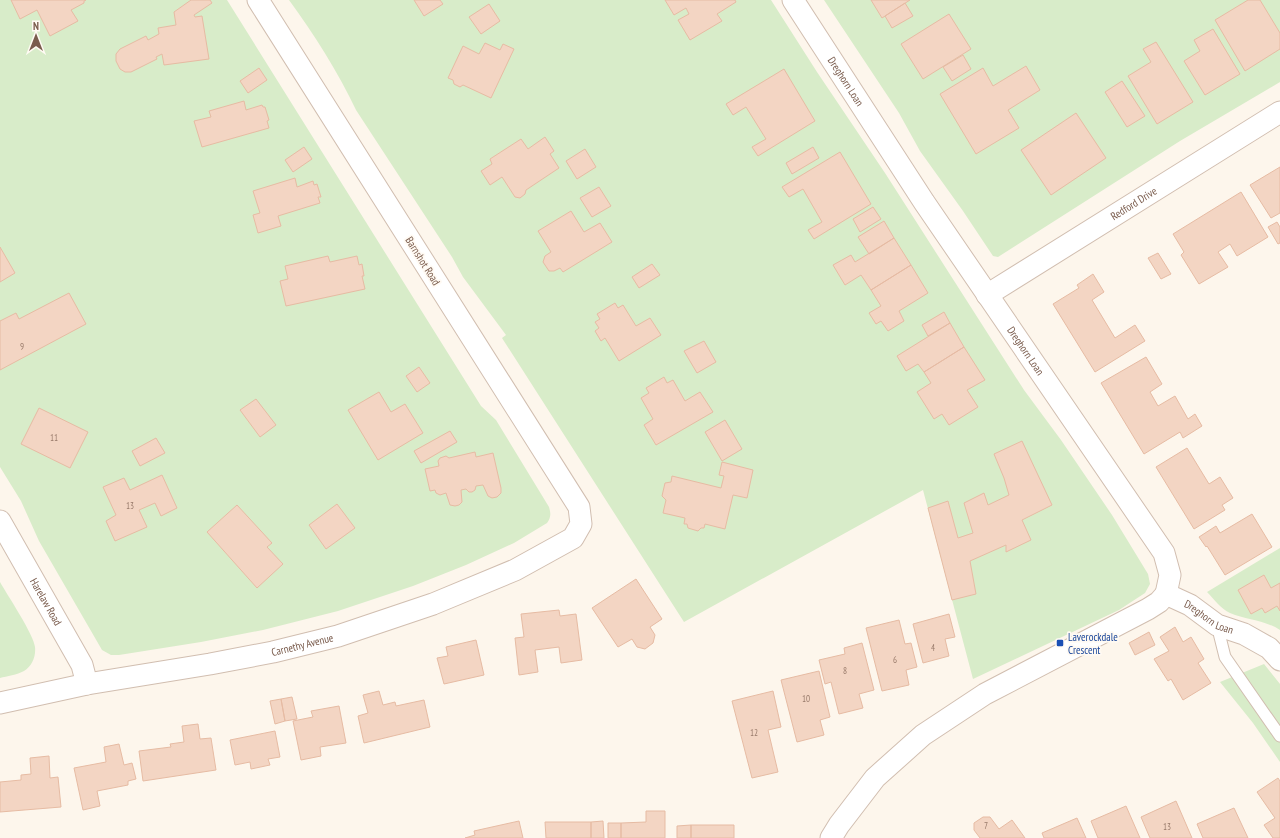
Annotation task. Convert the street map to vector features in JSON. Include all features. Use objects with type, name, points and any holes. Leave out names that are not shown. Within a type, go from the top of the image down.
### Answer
[{"type":"street","name":"Barnshot Road","points":[[258,0],[579,507],[581,524]]},
{"type":"street","name":"Dreghorn Loan","points":[[793,0],[924,202],[1164,553],[1170,575],[1166,594],[1190,604],[1217,625],[1250,637],[1269,648],[1280,660]]},
{"type":"street","name":"Redford Drive","points":[[987,295],[1280,112]]},
{"type":"street","name":"Harelaw Road","points":[[0,521],[82,665],[86,684]]},
{"type":"street","name":"Carnethy Avenue","points":[[0,703],[86,684],[210,664],[273,652],[338,636],[433,604],[515,570],[573,538],[581,524]]},
{"type":"street","points":[[831,838],[838,825],[875,778],[923,735],[985,694],[1148,609],[1159,602],[1166,594]]},
{"type":"lane","points":[[1217,625],[1225,657],[1280,736]]},
{"type":"green space","points":[[0,0],[227,0],[481,406],[496,420],[549,507],[550,515],[547,523],[514,543],[466,565],[413,586],[338,611],[263,630],[201,642],[119,655],[111,655],[102,650],[39,541],[21,501],[0,467]]},
{"type":"green space","points":[[289,0],[771,0],[817,72],[885,173],[1024,390],[1061,440],[1112,515],[1148,574],[1150,584],[1145,593],[1119,610],[973,679],[923,490],[684,622],[502,338],[506,335],[463,277],[452,257],[356,110],[325,54]]},
{"type":"green space","points":[[824,0],[1280,0],[1280,82],[1180,141],[998,257],[993,256],[920,151],[899,113]]},
{"type":"green space","points":[[1280,548],[1280,630],[1268,624],[1230,613],[1207,592]]},
{"type":"green space","points":[[0,582],[34,641],[35,654],[33,661],[27,669],[18,674],[0,678]]},
{"type":"green space","points":[[1264,664],[1280,684],[1280,762],[1253,723],[1220,682]]},
{"type":"building","points":[[11,0],[86,0],[84,3],[71,10],[78,21],[50,36],[37,10],[20,19]]},
{"type":"building","points":[[191,0],[210,0],[212,3],[194,15],[195,17],[202,16],[209,59],[164,65],[162,54],[156,57],[157,59],[131,72],[125,72],[120,69],[116,61],[116,54],[120,49],[146,36],[148,40],[159,34],[158,28],[176,25],[174,12]]},
{"type":"building","points":[[414,0],[440,0],[443,4],[424,16]]},
{"type":"building","points":[[665,0],[735,0],[736,2],[717,14],[722,21],[690,40],[678,20],[689,14],[686,8],[674,15]]},
{"type":"building","points":[[871,0],[910,0],[882,18]]},
{"type":"building","points":[[1248,0],[1260,0],[1280,33],[1280,49],[1245,71],[1215,20]]},
{"type":"building","points":[[905,3],[913,16],[892,28],[885,16]]},
{"type":"building","points":[[489,4],[500,21],[481,34],[469,17]]},
{"type":"building","points":[[949,14],[971,49],[923,79],[901,44]]},
{"type":"building","points":[[1213,29],[1240,74],[1205,95],[1184,61],[1200,51],[1194,40]]},
{"type":"building","points":[[1156,42],[1193,102],[1157,124],[1128,76],[1151,62],[1143,49]]},
{"type":"building","points":[[485,43],[500,50],[503,44],[514,49],[491,98],[463,85],[460,87],[454,84],[453,80],[448,78],[463,46],[479,54]]},
{"type":"building","points":[[963,55],[971,69],[952,81],[943,67]]},
{"type":"building","points":[[1026,66],[1040,90],[1008,110],[1019,128],[976,154],[940,94],[983,68],[993,86]]},
{"type":"building","points":[[259,68],[267,80],[248,93],[240,81]]},
{"type":"building","points":[[784,69],[815,121],[758,156],[752,147],[766,139],[746,107],[733,115],[726,104]]},
{"type":"building","points":[[1122,81],[1145,116],[1127,127],[1105,92]]},
{"type":"building","points":[[244,101],[246,110],[262,105],[265,107],[269,120],[267,121],[269,128],[202,147],[194,121],[211,117],[209,111]]},
{"type":"building","points":[[1076,113],[1106,158],[1051,195],[1021,150]]},
{"type":"building","points":[[545,137],[554,151],[550,154],[559,168],[526,190],[525,194],[520,198],[515,197],[502,177],[490,185],[481,171],[492,164],[490,159],[521,139],[528,149]]},
{"type":"building","points":[[304,147],[312,159],[293,172],[285,160]]},
{"type":"building","points":[[813,147],[819,158],[792,174],[786,163]]},
{"type":"building","points":[[585,149],[596,167],[577,179],[566,161]]},
{"type":"building","points":[[840,152],[871,204],[814,239],[808,230],[822,222],[803,189],[789,197],[782,187]]},
{"type":"building","points":[[1280,167],[1280,213],[1271,218],[1250,185]]},
{"type":"building","points":[[295,178],[297,187],[313,181],[314,185],[317,184],[321,197],[318,197],[320,203],[278,216],[281,226],[258,233],[253,215],[260,213],[253,191]]},
{"type":"building","points":[[599,187],[611,206],[592,217],[580,198]]},
{"type":"building","points":[[1241,192],[1268,237],[1237,256],[1230,244],[1218,252],[1228,267],[1199,284],[1181,255],[1184,252],[1173,234]]},
{"type":"building","points":[[873,207],[881,219],[860,232],[853,219]]},
{"type":"building","points":[[571,211],[584,232],[600,223],[612,242],[563,272],[560,268],[554,271],[549,271],[543,262],[545,256],[551,252],[538,231]]},
{"type":"building","points":[[884,221],[894,238],[869,254],[858,237]]},
{"type":"building","points":[[1277,222],[1280,227],[1280,243],[1278,244],[1268,227]]},
{"type":"building","points":[[894,238],[911,265],[871,290],[861,275],[845,285],[833,265],[851,255],[855,262]]},
{"type":"building","points":[[0,247],[15,273],[0,282]]},
{"type":"building","points":[[1158,253],[1171,274],[1161,279],[1148,258]]},
{"type":"building","points":[[328,256],[330,262],[357,256],[359,265],[362,264],[364,276],[362,276],[365,289],[286,306],[280,281],[288,279],[285,266]]},
{"type":"building","points":[[652,264],[660,275],[639,288],[632,277]]},
{"type":"building","points":[[911,265],[928,293],[899,311],[904,321],[888,331],[881,321],[876,324],[869,313],[881,306],[871,290]]},
{"type":"building","points":[[1093,274],[1104,292],[1092,300],[1115,338],[1135,325],[1145,341],[1095,372],[1053,304],[1079,288],[1077,285]]},
{"type":"building","points":[[69,293],[86,324],[0,370],[0,321],[16,313],[19,319]]},
{"type":"building","points":[[615,303],[618,308],[623,305],[636,326],[650,318],[661,335],[619,361],[605,338],[601,341],[595,331],[599,328],[595,322],[600,319],[597,314]]},
{"type":"building","points":[[944,312],[950,323],[928,336],[922,325]]},
{"type":"building","points":[[950,323],[964,347],[924,372],[918,364],[906,371],[897,356]]},
{"type":"building","points":[[704,341],[716,362],[697,373],[684,351]]},
{"type":"building","points":[[964,347],[985,380],[967,390],[978,407],[949,425],[942,414],[934,419],[917,392],[931,383],[924,372]]},
{"type":"building","points":[[1146,357],[1162,384],[1150,392],[1158,406],[1175,396],[1188,419],[1195,414],[1202,426],[1183,438],[1180,432],[1144,454],[1101,383]]},
{"type":"building","points":[[419,367],[430,383],[417,392],[406,376]]},
{"type":"building","points":[[664,377],[667,383],[673,380],[685,401],[700,392],[713,412],[656,445],[644,425],[653,419],[641,398],[649,393],[646,388]]},
{"type":"building","points":[[379,392],[391,412],[405,404],[423,433],[378,460],[348,410]]},
{"type":"building","points":[[256,399],[276,425],[260,437],[240,410]]},
{"type":"building","points":[[39,408],[88,432],[70,468],[21,444]]},
{"type":"building","points":[[725,420],[742,449],[722,461],[705,432]]},
{"type":"building","points":[[450,431],[457,442],[421,463],[414,451]]},
{"type":"building","points":[[156,438],[165,453],[140,466],[132,451]]},
{"type":"building","points":[[1022,441],[1052,505],[1022,520],[1031,540],[1006,552],[1006,545],[970,561],[976,594],[952,600],[928,508],[948,501],[958,538],[973,533],[964,503],[984,493],[988,505],[1009,495],[994,454]]},
{"type":"building","points":[[1187,448],[1209,484],[1220,477],[1233,498],[1222,505],[1225,510],[1194,529],[1156,467]]},
{"type":"building","points":[[475,452],[476,457],[493,453],[501,488],[501,493],[497,497],[492,498],[488,496],[483,485],[476,486],[475,490],[472,492],[469,492],[466,489],[461,490],[462,502],[455,506],[450,505],[446,493],[440,495],[436,493],[435,490],[430,491],[425,469],[439,466],[438,461],[440,458],[446,456],[449,458]]},
{"type":"building","points":[[722,462],[753,470],[747,498],[733,495],[725,529],[705,524],[704,528],[701,528],[698,531],[688,528],[687,524],[684,524],[685,518],[663,513],[666,500],[662,496],[665,483],[671,482],[672,476],[721,488],[724,476],[719,475]]},
{"type":"building","points":[[162,475],[177,508],[161,516],[155,503],[139,510],[147,527],[115,541],[106,521],[116,515],[103,487],[124,478],[130,490]]},
{"type":"building","points":[[337,504],[355,528],[326,549],[309,525]]},
{"type":"building","points":[[237,505],[272,543],[267,547],[283,564],[257,588],[207,532]]},
{"type":"building","points":[[1252,514],[1272,547],[1225,575],[1207,546],[1206,547],[1199,537],[1216,526],[1220,533]]},
{"type":"building","points":[[1264,575],[1271,588],[1280,583],[1280,611],[1277,606],[1265,613],[1262,608],[1251,614],[1238,590]]},
{"type":"building","points":[[636,579],[662,619],[650,627],[655,635],[653,643],[645,649],[637,647],[632,639],[618,647],[592,608]]},
{"type":"building","points":[[559,610],[560,616],[576,614],[582,660],[561,663],[559,647],[535,650],[538,672],[519,675],[515,638],[524,637],[521,614]]},
{"type":"building","points":[[949,614],[955,637],[945,639],[949,656],[923,663],[913,624]]},
{"type":"building","points":[[899,620],[905,644],[911,643],[917,667],[906,670],[909,685],[882,691],[866,628]]},
{"type":"building","points":[[1175,627],[1183,642],[1191,637],[1204,659],[1198,663],[1211,683],[1183,700],[1171,679],[1168,681],[1154,659],[1169,651],[1160,637]]},
{"type":"building","points":[[1149,632],[1155,645],[1135,655],[1129,643]]},
{"type":"building","points":[[476,640],[484,675],[444,684],[437,658],[448,656],[446,647]]},
{"type":"building","points":[[862,643],[874,690],[859,694],[863,708],[839,714],[831,682],[825,684],[819,660],[845,654],[844,648]]},
{"type":"building","points":[[819,671],[830,717],[820,720],[824,735],[797,742],[781,680]]},
{"type":"building","points":[[379,691],[383,705],[395,702],[396,706],[424,700],[430,727],[364,743],[358,716],[368,713],[363,695]]},
{"type":"building","points":[[773,691],[781,727],[768,730],[778,772],[752,778],[732,701]]},
{"type":"building","points":[[292,697],[297,719],[285,721],[281,699]]},
{"type":"building","points":[[281,699],[285,721],[275,724],[270,701]]},
{"type":"building","points":[[339,706],[346,743],[320,747],[321,756],[301,760],[293,721],[313,717],[311,711]]},
{"type":"building","points":[[198,724],[200,739],[211,738],[216,770],[143,781],[139,751],[171,747],[170,744],[184,742],[182,726]]},
{"type":"building","points":[[275,731],[280,757],[268,759],[270,765],[251,769],[250,762],[235,765],[230,740]]},
{"type":"building","points":[[119,744],[124,765],[132,763],[136,779],[128,781],[128,785],[97,791],[100,806],[83,810],[74,768],[106,762],[104,747]]},
{"type":"building","points":[[49,756],[50,778],[58,777],[61,807],[0,812],[0,782],[21,780],[21,775],[31,774],[30,758]]},
{"type":"building","points":[[1278,778],[1280,781],[1280,838],[1273,838],[1264,825],[1275,818],[1257,792]]},
{"type":"building","points":[[1176,801],[1192,838],[1150,838],[1141,817]]},
{"type":"building","points":[[1126,806],[1140,838],[1098,838],[1091,821]]},
{"type":"building","points":[[1234,808],[1248,838],[1203,838],[1197,824]]},
{"type":"building","points":[[646,811],[665,811],[665,838],[621,838],[621,823],[646,822]]},
{"type":"building","points":[[983,817],[990,817],[999,829],[1012,820],[1025,838],[980,838],[974,830],[974,823]]},
{"type":"building","points":[[1077,818],[1086,838],[1044,838],[1042,833]]},
{"type":"building","points":[[519,821],[523,838],[465,838],[475,835],[474,831]]},
{"type":"building","points":[[603,821],[604,838],[591,838],[591,822]]},
{"type":"building","points":[[545,822],[591,822],[591,838],[546,838]]},
{"type":"building","points":[[608,823],[621,823],[621,838],[608,838]]},
{"type":"building","points":[[691,825],[734,825],[734,838],[691,838]]},
{"type":"building","points":[[691,825],[691,838],[677,838],[677,826]]},
{"type":"place","name":"Laverockdale Crescent","points":[[1060,643]]}]
